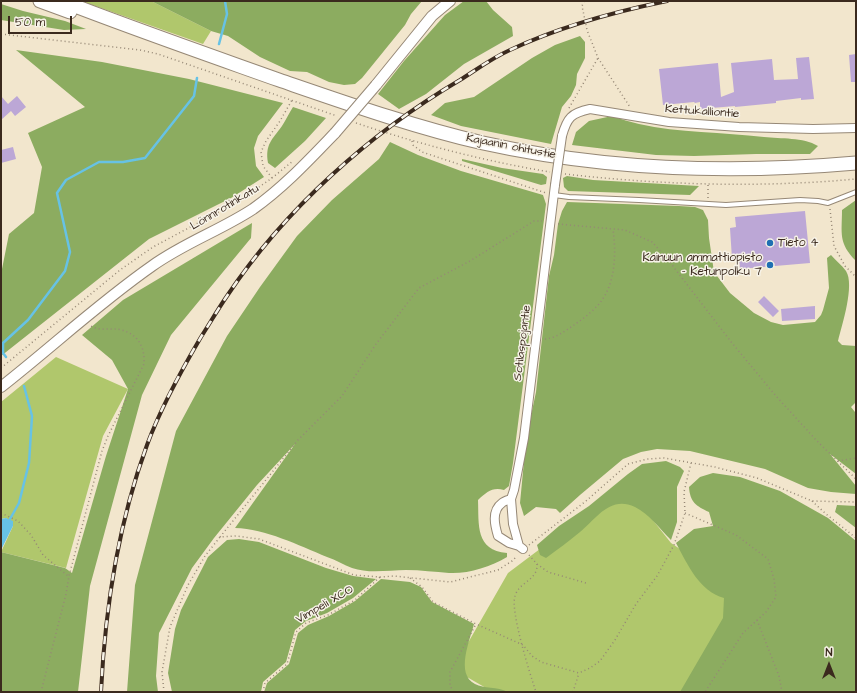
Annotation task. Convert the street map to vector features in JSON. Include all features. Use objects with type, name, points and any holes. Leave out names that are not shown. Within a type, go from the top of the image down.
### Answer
[{"type":"highway","points":[[40,1],[81,16],[124,26]]},
{"type":"highway","points":[[62,1],[124,26]]},
{"type":"highway","name":"Kajaanin ohitustie","points":[[124,26],[404,122],[484,143],[594,161],[675,168],[773,168],[856,163]]},
{"type":"street","name":"Lönnrotinkatu","points":[[1,387],[133,279],[172,253],[252,209],[277,190],[295,174],[335,133],[432,16],[450,1]]},
{"type":"street","name":"Kettukalliontie","points":[[562,136],[570,117],[578,112],[590,109],[669,122],[813,129],[856,128]]},
{"type":"street","name":"Sotilaspojantie","points":[[521,548],[513,524],[511,500],[524,438],[554,185],[562,136]]},
{"type":"street","points":[[511,500],[502,503],[494,513],[495,527],[498,536],[521,548]]},
{"type":"lane","points":[[554,194],[569,197],[726,205],[800,200],[828,203],[856,192]]},
{"type":"path","points":[[584,1],[582,6],[587,30],[598,58],[637,117]]},
{"type":"path","points":[[569,108],[598,58]]},
{"type":"path","points":[[272,178],[263,166],[261,152],[266,141],[293,100]]},
{"type":"path","points":[[412,141],[413,145],[422,152],[511,182],[554,194]]},
{"type":"path","points":[[707,204],[708,184]]},
{"type":"path","points":[[828,203],[832,212],[834,246],[845,266],[856,277]]},
{"type":"path","points":[[535,339],[553,339],[586,316],[602,300],[612,277],[615,248],[613,229]]},
{"type":"path","points":[[40,692],[102,452],[108,436],[144,364],[145,354],[142,346],[135,337],[122,330],[97,329],[89,325]]},
{"type":"path","points":[[164,692],[162,672],[170,627],[188,586],[205,556],[220,537],[236,536],[259,539],[354,575],[380,578],[394,576],[450,582],[498,570],[512,562],[521,548],[586,501],[628,464],[647,459],[664,458],[757,478],[812,501],[856,538]]},
{"type":"path","points":[[837,461],[856,458]]},
{"type":"path","points":[[410,578],[422,587],[433,602],[522,645],[532,656],[541,662],[579,672],[590,668],[600,661],[615,640],[636,604],[657,576],[674,545],[685,513],[684,492],[691,463]]},
{"type":"path","points":[[812,501],[856,502]]},
{"type":"path","points":[[1,512],[18,521],[31,536],[43,555],[69,576]]},
{"type":"path","points":[[685,513],[736,535],[768,560],[774,579],[776,597],[766,612],[743,633],[705,692]]},
{"type":"path","points":[[521,548],[537,564],[548,572],[586,584]]},
{"type":"path","points":[[536,692],[522,645],[514,598],[518,589],[536,573],[537,564]]},
{"type":"path","name":"Vimpeli XCO","points":[[263,692],[265,683],[287,664],[296,632],[306,623],[328,615],[355,600],[380,578]]},
{"type":"path","points":[[757,620],[779,676],[782,692]]},
{"type":"path","points":[[453,692],[450,685],[450,672],[476,624]]},
{"type":"path","points":[[573,692],[579,672]]},
{"type":"green space","points":[[81,1],[151,1],[211,31],[203,44]]},
{"type":"green space","points":[[151,1],[422,1],[411,14],[405,25],[362,78],[355,84],[344,85],[329,82],[307,72],[290,71],[260,57],[228,36],[211,31]]},
{"type":"green space","points":[[464,1],[486,1],[493,10],[512,27],[513,36],[464,64],[426,94],[399,109],[378,94],[404,61],[445,15]]},
{"type":"green space","points":[[1,4],[65,21],[86,29],[64,30],[1,20]]},
{"type":"green space","points":[[580,36],[585,42],[585,58],[577,74],[576,85],[571,96],[562,107],[551,144],[461,126],[431,115],[445,103],[474,97],[532,58],[555,45]]},
{"type":"green space","points":[[16,50],[102,62],[189,79],[283,103],[258,136],[254,148],[256,166],[264,177],[231,198],[149,239],[1,356],[1,274],[9,234],[34,213],[42,167],[28,133],[85,107]]},
{"type":"green space","points":[[293,107],[326,118],[305,141],[275,168],[268,163],[268,147]]},
{"type":"green space","points":[[612,116],[654,127],[685,131],[792,139],[806,141],[818,146],[810,154],[694,156],[656,155],[572,145],[576,132],[589,121]]},
{"type":"green space","points":[[390,142],[418,155],[461,171],[543,195],[546,204],[509,486],[504,490],[496,489],[490,491],[478,500],[479,527],[484,542],[489,547],[497,551],[507,553],[507,557],[486,567],[456,573],[406,570],[365,571],[352,568],[270,534],[235,528],[295,444],[257,485],[192,568],[159,633],[156,676],[158,692],[127,692],[135,585],[176,431],[227,336],[297,236],[332,200],[379,159]]},
{"type":"green space","points":[[462,159],[502,168],[543,174],[547,177],[546,184],[541,185],[462,161]]},
{"type":"green space","points":[[567,176],[593,180],[699,186],[690,195],[568,191],[564,187],[563,178]]},
{"type":"green space","points":[[856,200],[856,261],[846,249],[842,237],[842,210]]},
{"type":"green space","points":[[567,202],[679,206],[695,207],[703,210],[708,220],[714,272],[730,293],[754,313],[771,322],[783,325],[815,322],[821,315],[829,288],[827,258],[831,255],[841,265],[846,271],[849,286],[845,316],[838,341],[842,345],[856,346],[856,402],[851,407],[855,412],[856,423],[856,474],[830,454],[856,486],[856,494],[808,488],[765,469],[690,451],[657,449],[641,452],[623,459],[560,513],[556,509],[536,507],[524,516],[520,503],[525,451],[536,392],[549,276],[554,255],[558,224],[562,211]]},
{"type":"green space","points":[[252,223],[251,238],[171,335],[142,395],[90,586],[78,692],[1,692],[1,552],[65,568],[72,573],[106,456],[128,389],[112,360],[82,335],[123,300]]},
{"type":"green space","points":[[56,357],[128,389],[103,436],[66,568],[1,552],[13,526],[6,518],[1,519],[1,402]]},
{"type":"green space","points":[[666,461],[680,467],[684,471],[677,487],[677,522],[671,540],[650,518],[640,510],[626,504],[618,504],[604,510],[580,532],[546,558],[540,555],[537,545],[559,526],[589,506],[628,474],[642,464]]},
{"type":"green space","points":[[713,473],[740,477],[780,491],[828,518],[856,541],[856,692],[680,692],[723,618],[724,598],[715,595],[701,583],[690,568],[676,543],[694,529],[713,526],[709,512],[701,508],[692,500],[689,487],[700,477]]},
{"type":"green space","points":[[625,485],[671,543],[756,600],[697,692],[493,692],[453,669],[508,573]]},
{"type":"green space","points":[[837,505],[856,506],[856,528],[835,512]]},
{"type":"green space","points":[[239,539],[259,542],[326,568],[353,576],[376,579],[353,598],[327,613],[306,621],[295,630],[286,662],[263,682],[261,692],[172,692],[168,673],[175,629],[181,610],[208,557],[227,540]]},
{"type":"green space","points":[[381,579],[410,582],[421,587],[432,602],[474,624],[467,647],[465,665],[466,673],[469,679],[482,687],[499,689],[508,692],[264,692],[267,683],[289,664],[298,633],[308,625],[329,616],[355,601]]},
{"type":"water","points":[[6,518],[13,521],[13,526],[1,550],[1,519]]},
{"type":"building","points":[[856,54],[856,82],[851,82],[849,55]]},
{"type":"building","points":[[809,57],[814,99],[801,100],[801,98],[776,101],[776,103],[700,109],[700,102],[663,105],[659,69],[718,63],[721,97],[734,92],[731,63],[772,59],[774,80],[798,79],[796,58]]},
{"type":"building","points":[[1,96],[8,104],[17,96],[26,107],[15,116],[11,111],[1,120]]},
{"type":"building","points":[[13,147],[16,159],[1,163],[1,150]]},
{"type":"building","name":"Tieto 4","points":[[805,211],[810,263],[740,269],[739,259],[732,259],[730,228],[736,227],[735,217]]},
{"type":"building","points":[[764,296],[779,311],[773,317],[758,302]]},
{"type":"building","points":[[815,306],[815,319],[782,321],[781,309]]},
{"type":"waterway","points":[[219,44],[227,14],[225,1]]},
{"type":"waterway","points":[[6,357],[3,353],[3,343],[28,320],[65,271],[70,252],[57,193],[66,180],[99,162],[123,162],[145,158],[194,96],[197,78]]},
{"type":"waterway","points":[[10,519],[19,503],[29,463],[32,416],[24,386]]},
{"type":"railway","points":[[101,692],[106,630],[115,567],[128,505],[147,445],[172,390],[201,337],[227,296],[275,233],[302,203],[362,149],[427,101],[490,60],[503,53],[567,27],[607,15],[667,1]]},
{"type":"place","name":"Tieto 4","points":[[770,243]]},
{"type":"place","name":"Kainuun ammattiopisto - Ketunpolku 7","points":[[770,265]]}]
